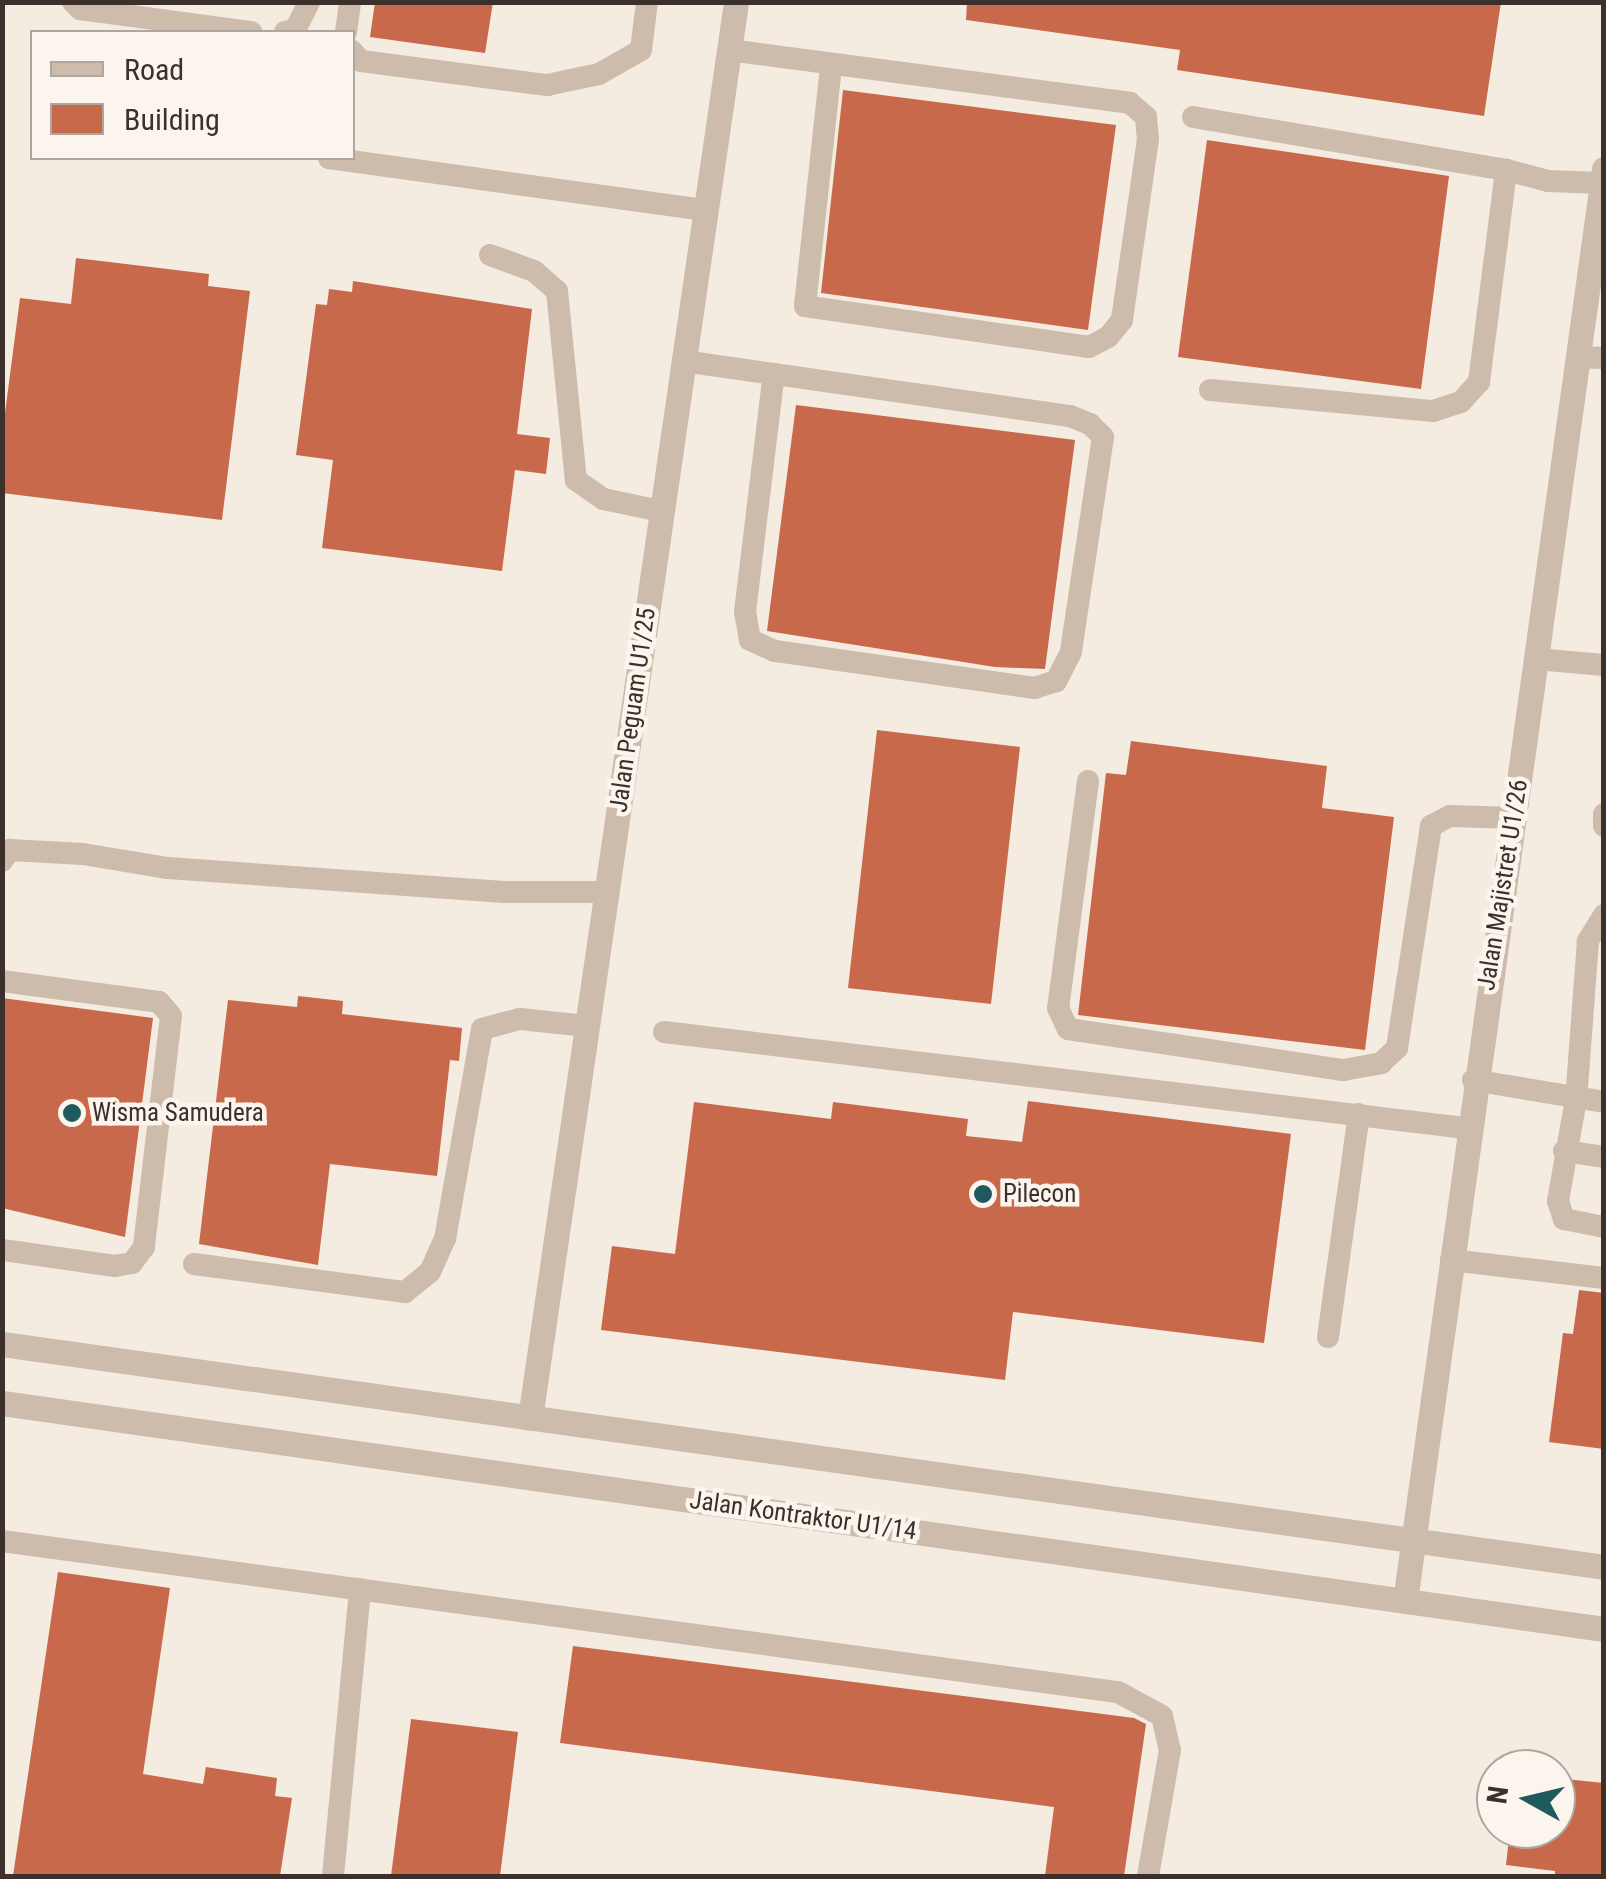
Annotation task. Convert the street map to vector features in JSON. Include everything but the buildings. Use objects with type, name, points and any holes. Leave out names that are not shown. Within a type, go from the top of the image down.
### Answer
[{"type":"street","name":"Jalan Peguam U1/25","points":[[530,1418],[736,2]]},
{"type":"street","name":"Jalan Majistret U1/26","points":[[1405,1600],[1452,1260],[1466,1128],[1514,818],[1602,176]]},
{"type":"street","points":[[2,1344],[1604,1567]]},
{"type":"street","name":"Jalan Kontraktor U1/14","points":[[2,1402],[1604,1629]]},
{"type":"lane","points":[[73,2],[80,9],[164,26],[222,30]]},
{"type":"lane","points":[[294,30],[310,2]]},
{"type":"lane","points":[[346,30],[350,2]]},
{"type":"lane","points":[[355,54],[362,61],[547,85],[599,74],[641,50],[648,2]]},
{"type":"lane","points":[[729,50],[1130,103],[1146,118],[1122,320],[1108,337],[1089,347],[805,306],[830,66]]},
{"type":"lane","points":[[1193,118],[1506,170],[1548,181],[1602,176]]},
{"type":"lane","points":[[344,160],[705,210]]},
{"type":"lane","points":[[1210,390],[1433,411],[1461,402],[1479,382],[1506,170]]},
{"type":"lane","points":[[490,255],[534,271],[557,291],[576,480],[603,499],[662,511]]},
{"type":"lane","points":[[1577,357],[1604,358]]},
{"type":"lane","points":[[683,361],[1070,416],[1103,437],[1071,652],[1056,680],[1034,688],[775,652],[750,640],[745,612],[774,374]]},
{"type":"lane","points":[[1536,658],[1604,665]]},
{"type":"lane","points":[[1088,781],[1058,1008],[1068,1029],[1343,1070],[1381,1063],[1396,1048],[1431,826],[1450,816],[1514,818]]},
{"type":"lane","points":[[1604,814],[1604,826]]},
{"type":"lane","points":[[2,861],[10,850],[83,854],[168,868],[504,892],[606,892]]},
{"type":"lane","points":[[1604,915],[1588,941],[1576,1099],[1558,1201],[1564,1218],[1604,1227]]},
{"type":"lane","points":[[2,980],[159,1002],[171,1016],[144,1247],[132,1262],[115,1266],[2,1250]]},
{"type":"lane","points":[[194,1264],[404,1292],[430,1272],[445,1239],[482,1029],[520,1019],[587,1026]]},
{"type":"lane","points":[[664,1032],[1466,1128]]},
{"type":"lane","points":[[1473,1080],[1604,1102]]},
{"type":"lane","points":[[1328,1337],[1359,1114]]},
{"type":"lane","points":[[1564,1151],[1604,1157]]},
{"type":"lane","points":[[1452,1260],[1604,1278]]},
{"type":"lane","points":[[2,1541],[1118,1692],[1162,1716],[1170,1750],[1148,1876]]},
{"type":"lane","points":[[333,1876],[360,1589]]},
{"type":"place","name":"Wisma Samudera","points":[[72,1113]]},
{"type":"place","name":"Pilecon","points":[[983,1194]]}]
